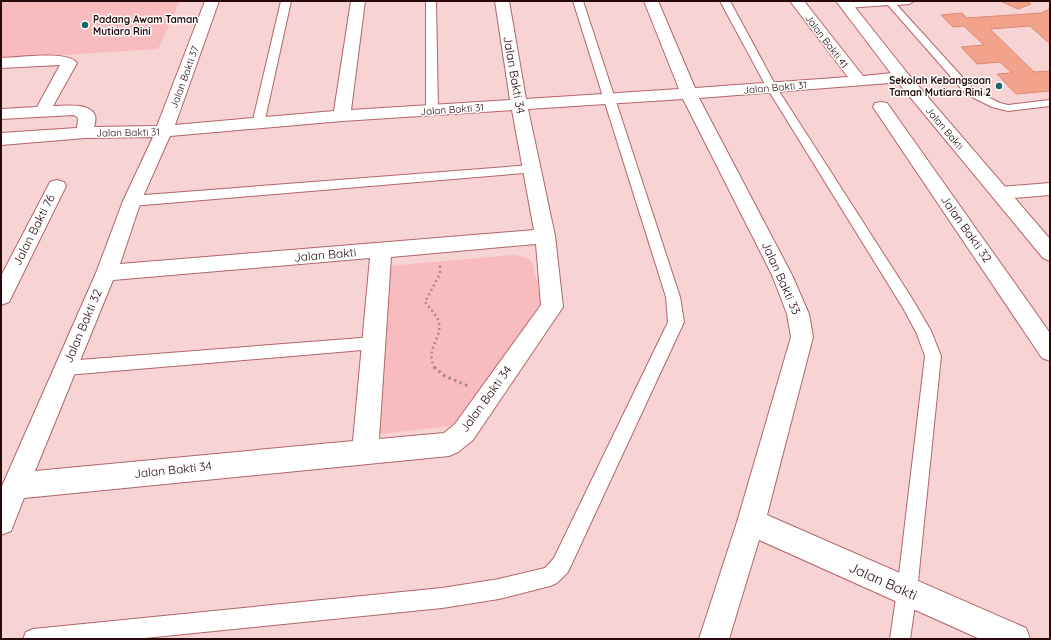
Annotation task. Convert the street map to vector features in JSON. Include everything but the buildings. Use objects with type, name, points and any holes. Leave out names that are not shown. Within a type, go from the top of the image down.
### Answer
[{"type":"street","name":"Jalan Bakti 37","points":[[164,131],[212,1]]},
{"type":"street","points":[[342,116],[358,1]]},
{"type":"street","name":"Jalan Bakti 34","points":[[15,486],[449,444],[464,432],[552,307],[545,236],[519,105],[502,1]]},
{"type":"street","name":"Jalan Bakti 33","points":[[650,1],[689,94],[782,275],[798,314],[802,337],[751,522],[714,639]]},
{"type":"street","name":"Jalan Bakti 41","points":[[797,1],[858,80]]},
{"type":"street","name":"Jalan Bakti","points":[[845,3],[902,77],[1050,253]]},
{"type":"street","points":[[1,63],[59,60],[69,63],[42,112]]},
{"type":"street","name":"Jalan Bakti 31","points":[[1,139],[85,133],[164,131],[342,116],[689,94],[902,77]]},
{"type":"street","name":"Jalan Bakti 32","points":[[881,107],[1050,351]]},
{"type":"street","points":[[1,114],[77,110],[87,116],[85,133]]},
{"type":"street","name":"Jalan Bakti 32","points":[[1,521],[106,273],[132,201],[164,131]]},
{"type":"street","name":"Jalan Bakti 76","points":[[1,296],[57,186]]},
{"type":"street","points":[[1000,193],[1050,189]]},
{"type":"street","name":"Jalan Bakti","points":[[106,273],[545,236]]},
{"type":"street","points":[[365,452],[381,250]]},
{"type":"street","name":"Jalan Bakti","points":[[751,522],[1015,639]]},
{"type":"lane","points":[[258,124],[286,1]]},
{"type":"lane","points":[[431,1],[432,110]]},
{"type":"lane","points":[[33,639],[442,598],[499,589],[550,576],[561,565],[676,322],[673,297],[578,1]]},
{"type":"lane","points":[[725,1],[772,88],[908,304],[923,331],[933,356],[907,591],[900,639]]},
{"type":"lane","points":[[845,3],[891,3],[909,1]]},
{"type":"lane","points":[[891,3],[970,92],[996,105],[1008,108],[1050,103]]},
{"type":"lane","points":[[132,201],[532,169]]},
{"type":"lane","points":[[66,368],[374,343]]},
{"type":"path","points":[[440,245],[440,274],[425,302],[439,322],[438,335],[431,350],[434,367],[445,376],[490,396]]},
{"type":"shaded area","name":"Padang Awam Taman Mutiara Rini","points":[[1,1],[180,1],[158,49],[1,59]]},
{"type":"shaded area","points":[[514,255],[528,258],[532,262],[542,302],[458,425],[375,435],[388,266]]},
{"type":"place","name":"Padang Awam Taman Mutiara Rini","points":[[85,25]]},
{"type":"place","name":"Sekolah Kebangsaan Taman Mutiara Rini 2","points":[[999,86]]}]
